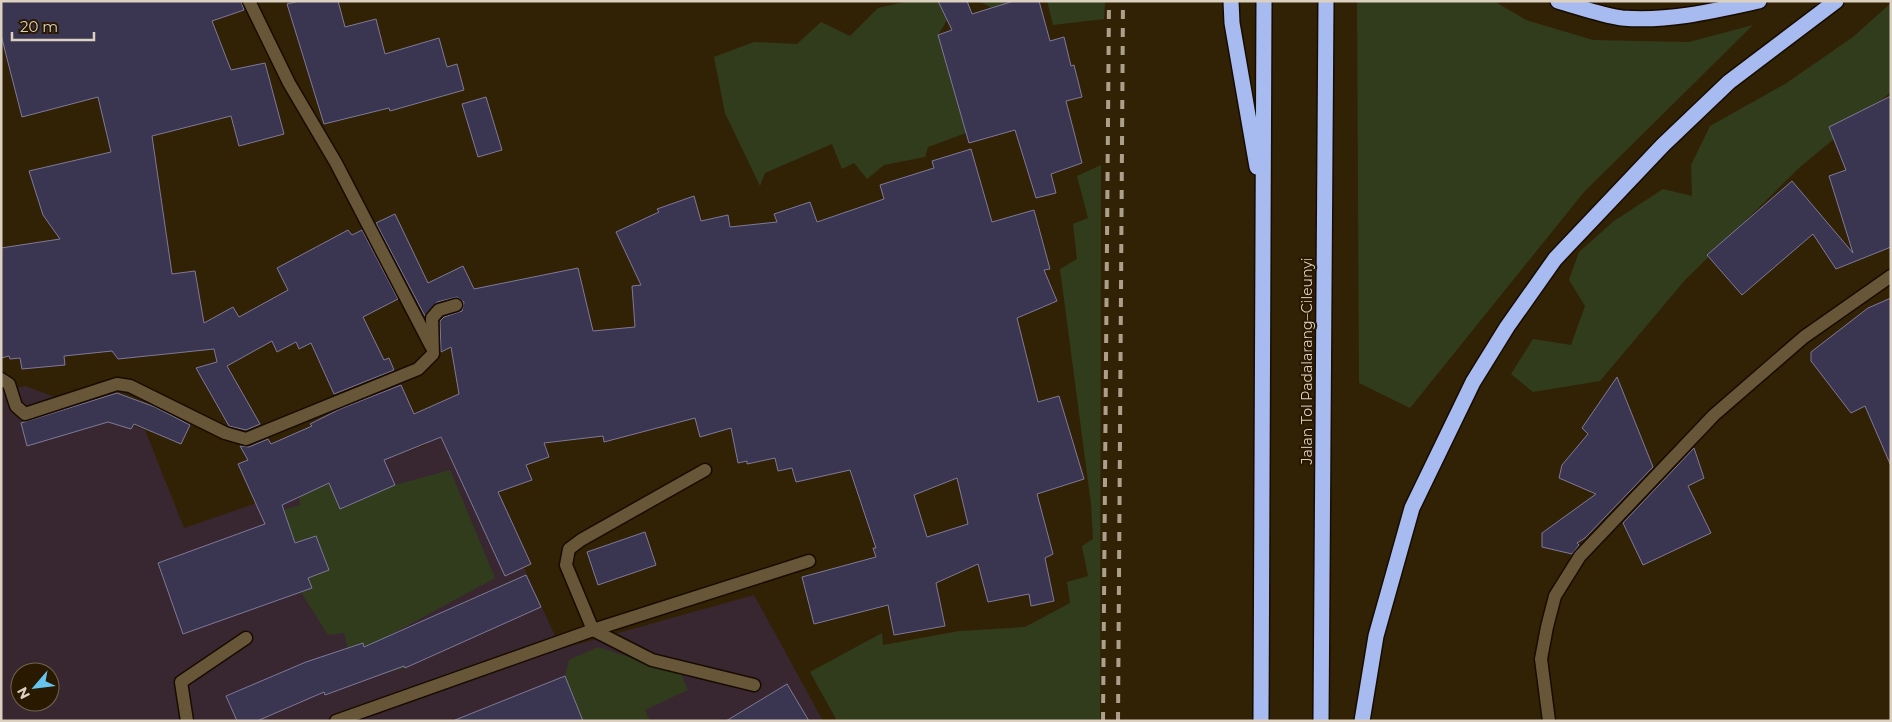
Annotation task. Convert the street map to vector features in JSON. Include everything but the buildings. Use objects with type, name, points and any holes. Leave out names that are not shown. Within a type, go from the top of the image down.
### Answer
[{"type":"highway","points":[[1231,1],[1232,23],[1264,211]]},
{"type":"highway","points":[[1261,721],[1264,1]]},
{"type":"highway","name":"Jalan Tol Padalarang–Cileunyi","points":[[1321,721],[1326,1]]},
{"type":"highway","points":[[1558,1],[1620,18],[1652,19],[1721,10],[1759,1]]},
{"type":"highway","points":[[1362,721],[1376,636],[1412,508],[1473,382],[1507,327],[1555,259],[1663,145],[1729,82],[1836,1]]},
{"type":"street","points":[[249,1],[289,83],[336,163],[432,348]]},
{"type":"street","points":[[1549,721],[1541,659],[1547,627],[1555,596],[1580,556],[1714,415],[1804,338],[1891,276]]},
{"type":"street","points":[[1,379],[9,384],[16,406],[25,414],[117,384],[130,386],[225,433],[246,439],[418,369],[433,354],[432,318],[439,310],[456,306]]},
{"type":"street","points":[[705,470],[581,540],[569,549],[566,565],[593,630],[652,660],[754,685]]},
{"type":"street","points":[[336,721],[593,630],[809,561]]},
{"type":"street","points":[[187,721],[181,682],[246,638]]},
{"type":"shaded area","points":[[25,386],[145,430],[184,528],[426,445],[419,416],[449,404],[561,649],[754,595],[823,721],[1,721],[1,392]]},
{"type":"green space","points":[[909,1],[950,1],[940,6],[947,20],[938,35],[966,133],[928,147],[925,157],[884,165],[867,179],[854,163],[842,169],[832,144],[765,173],[760,186],[725,113],[714,57],[754,42],[797,44],[821,22],[850,36],[878,8]]},
{"type":"green space","points":[[979,1],[1010,1],[1010,2],[992,8]]},
{"type":"green space","points":[[1047,1],[1105,1],[1104,19],[1053,25]]},
{"type":"green space","points":[[1357,1],[1494,1],[1526,20],[1593,40],[1689,42],[1753,25],[1584,192],[1410,408],[1359,383]]},
{"type":"green space","points":[[1891,3],[1891,92],[1800,167],[1685,280],[1600,381],[1533,392],[1511,374],[1533,339],[1571,345],[1585,306],[1569,280],[1579,252],[1614,221],[1663,189],[1692,196],[1691,165],[1710,126],[1785,84],[1853,37]]},
{"type":"green space","points":[[1101,165],[1100,721],[837,721],[810,672],[882,633],[883,645],[959,631],[1025,627],[1070,603],[1067,582],[1088,576],[1082,546],[1093,539],[1091,504],[1060,269],[1077,259],[1073,224],[1088,218],[1077,176]]},
{"type":"green space","points":[[450,470],[495,578],[390,635],[405,668],[375,676],[363,644],[348,649],[344,633],[328,635],[301,592],[311,588],[308,578],[329,570],[316,536],[295,543],[283,510],[300,505],[299,487],[326,475],[340,509],[395,485]]},
{"type":"green space","points":[[598,647],[681,674],[688,690],[645,710],[650,721],[571,721],[581,716],[565,676],[569,660]]},
{"type":"railway","points":[[1103,721],[1109,1]]},
{"type":"railway","points":[[1118,721],[1123,1]]}]
